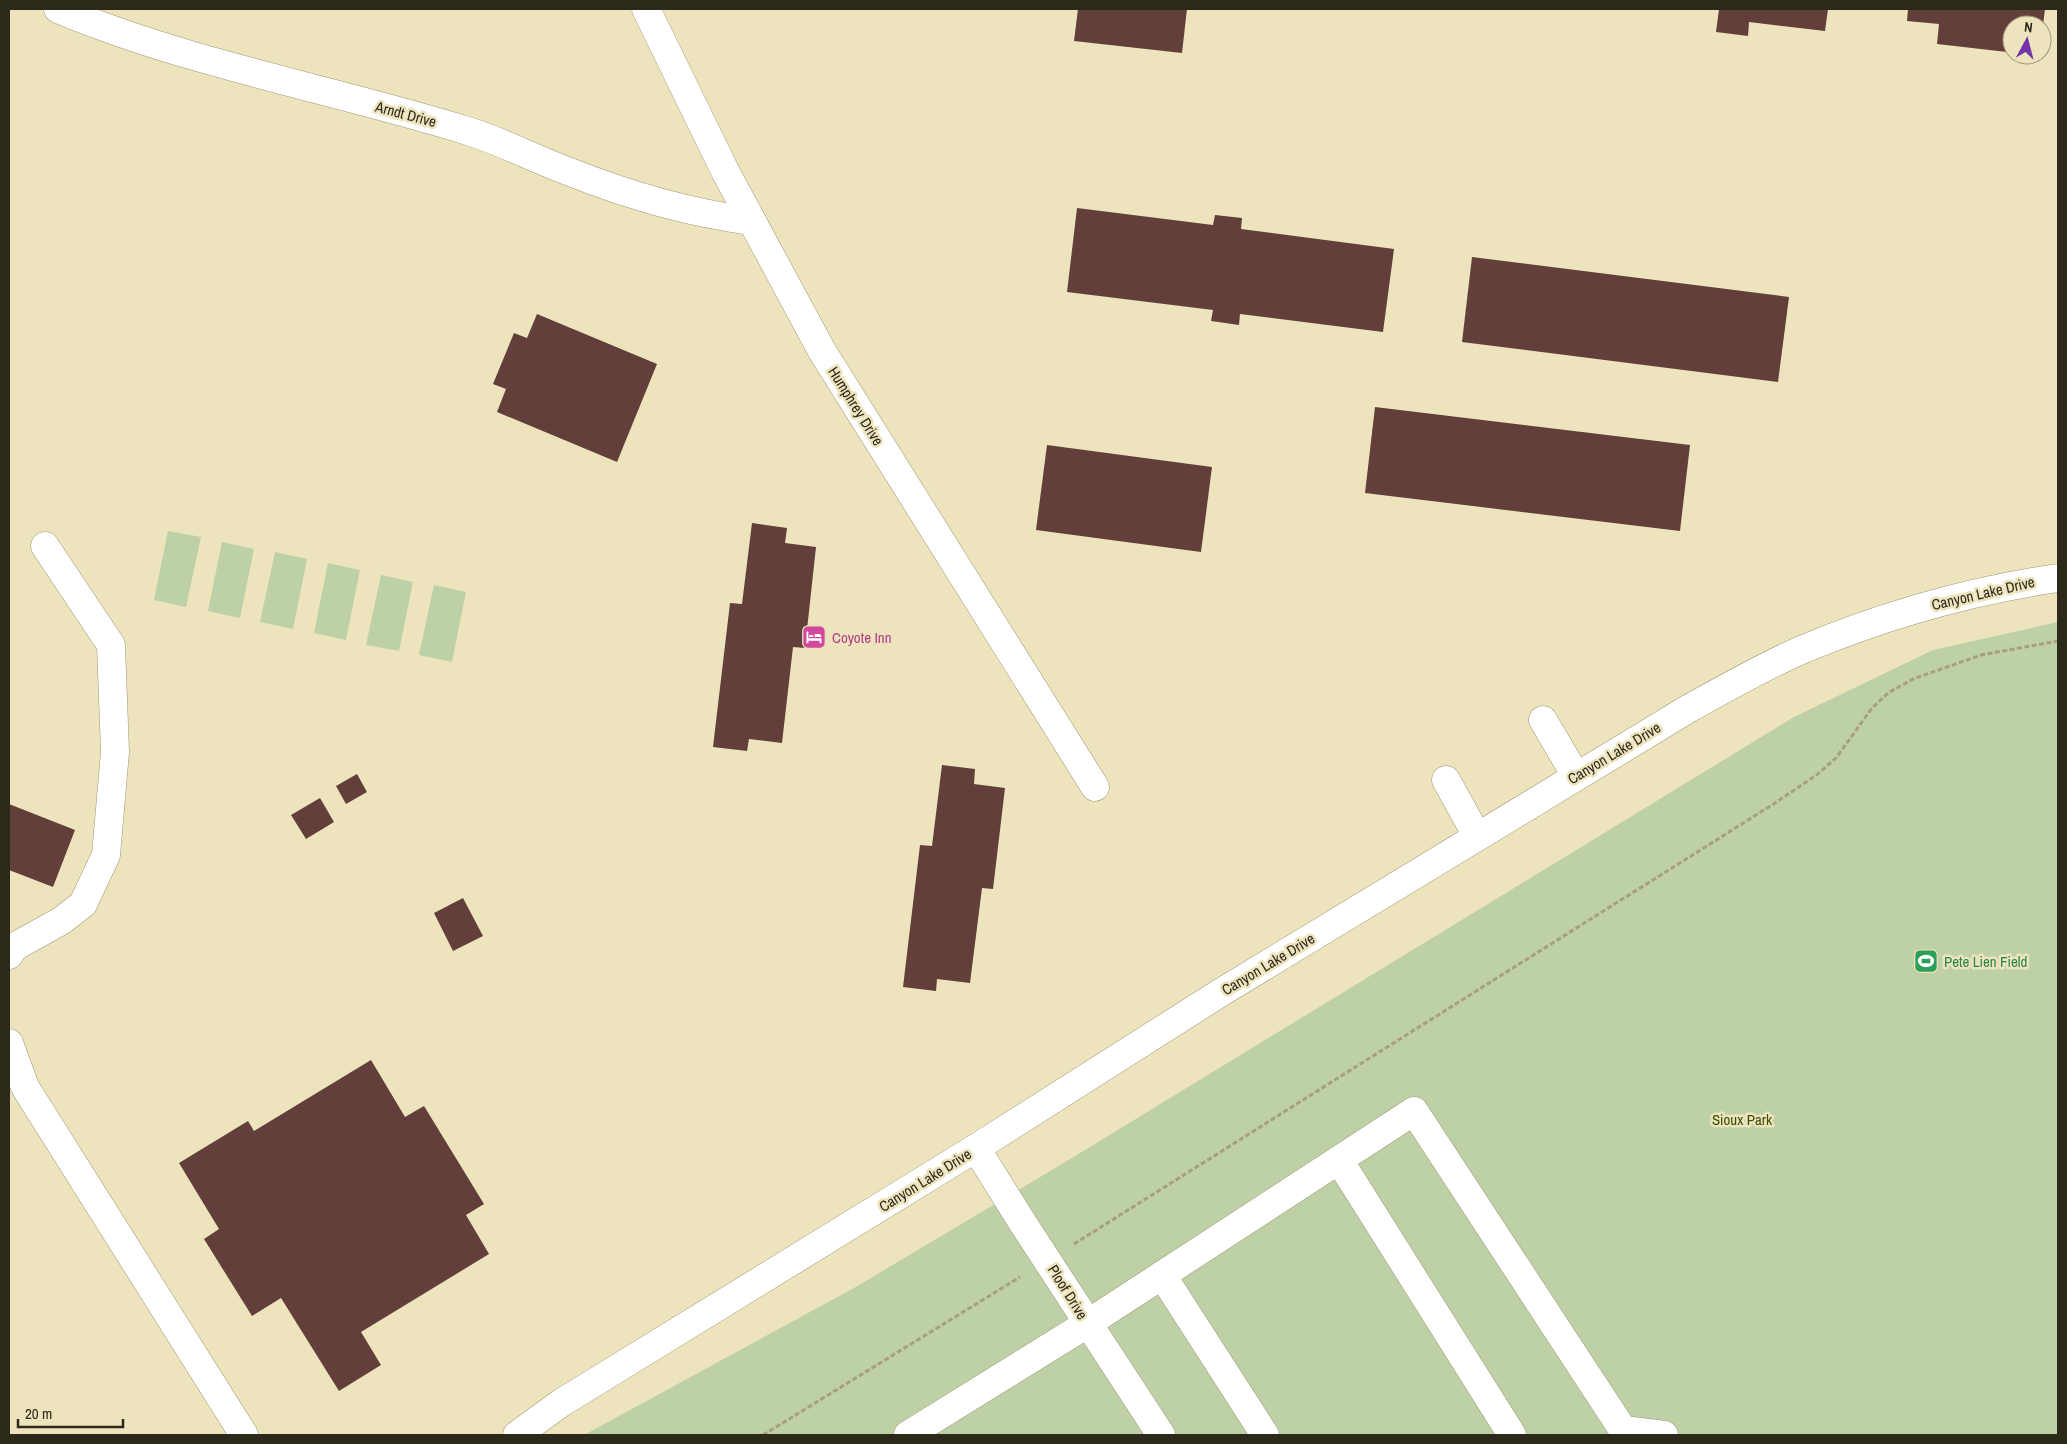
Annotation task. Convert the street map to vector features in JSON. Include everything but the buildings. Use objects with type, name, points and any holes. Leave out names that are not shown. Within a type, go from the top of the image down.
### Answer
[{"type":"street","name":"Arndt Drive","points":[[58,9],[143,40],[210,60],[481,135],[626,193],[722,217],[752,221]]},
{"type":"street","name":"Humphrey Drive","points":[[646,9],[725,171],[822,351],[1095,787]]},
{"type":"street","points":[[9,955],[14,947],[61,921],[83,904],[106,855],[107,846],[115,752],[112,645],[45,546]]},
{"type":"street","name":"Canyon Lake Drive","points":[[517,1435],[561,1403],[976,1148],[1220,993],[1576,776],[1743,678],[1798,652],[1857,628],[1916,609],[1974,594],[2058,578]]},
{"type":"street","points":[[1543,720],[1576,776]]},
{"type":"street","points":[[1446,780],[1478,836]]},
{"type":"street","points":[[9,1043],[25,1087],[244,1435]]},
{"type":"street","points":[[908,1435],[1087,1324],[1414,1111],[1623,1430],[1664,1435]]},
{"type":"street","name":"Ploof Drive","points":[[976,1148],[1087,1324],[1161,1435]]},
{"type":"street","points":[[1338,1160],[1512,1435]]},
{"type":"street","points":[[1162,1275],[1265,1435]]},
{"type":"path","points":[[763,1435],[1047,1260],[1772,805],[1818,774],[1836,758],[1872,708],[1888,693],[1914,679],[1981,655],[2058,641]]},
{"type":"green space","points":[[168,531],[201,537],[186,607],[154,600]]},
{"type":"green space","points":[[222,542],[254,549],[240,618],[208,611]]},
{"type":"green space","points":[[275,552],[307,559],[293,629],[260,622]]},
{"type":"green space","points":[[328,563],[360,570],[346,640],[314,633]]},
{"type":"green space","points":[[381,575],[413,582],[399,651],[366,645]]},
{"type":"green space","points":[[434,585],[466,592],[452,662],[419,655]]},
{"type":"green space","name":"Sioux Park","points":[[2058,622],[2058,1435],[584,1435],[854,1288],[1067,1161],[1794,717],[1933,650]]},
{"type":"place","name":"Coyote Inn","points":[[814,637]]},
{"type":"place","name":"Pete Lien Field","points":[[1926,961]]}]
